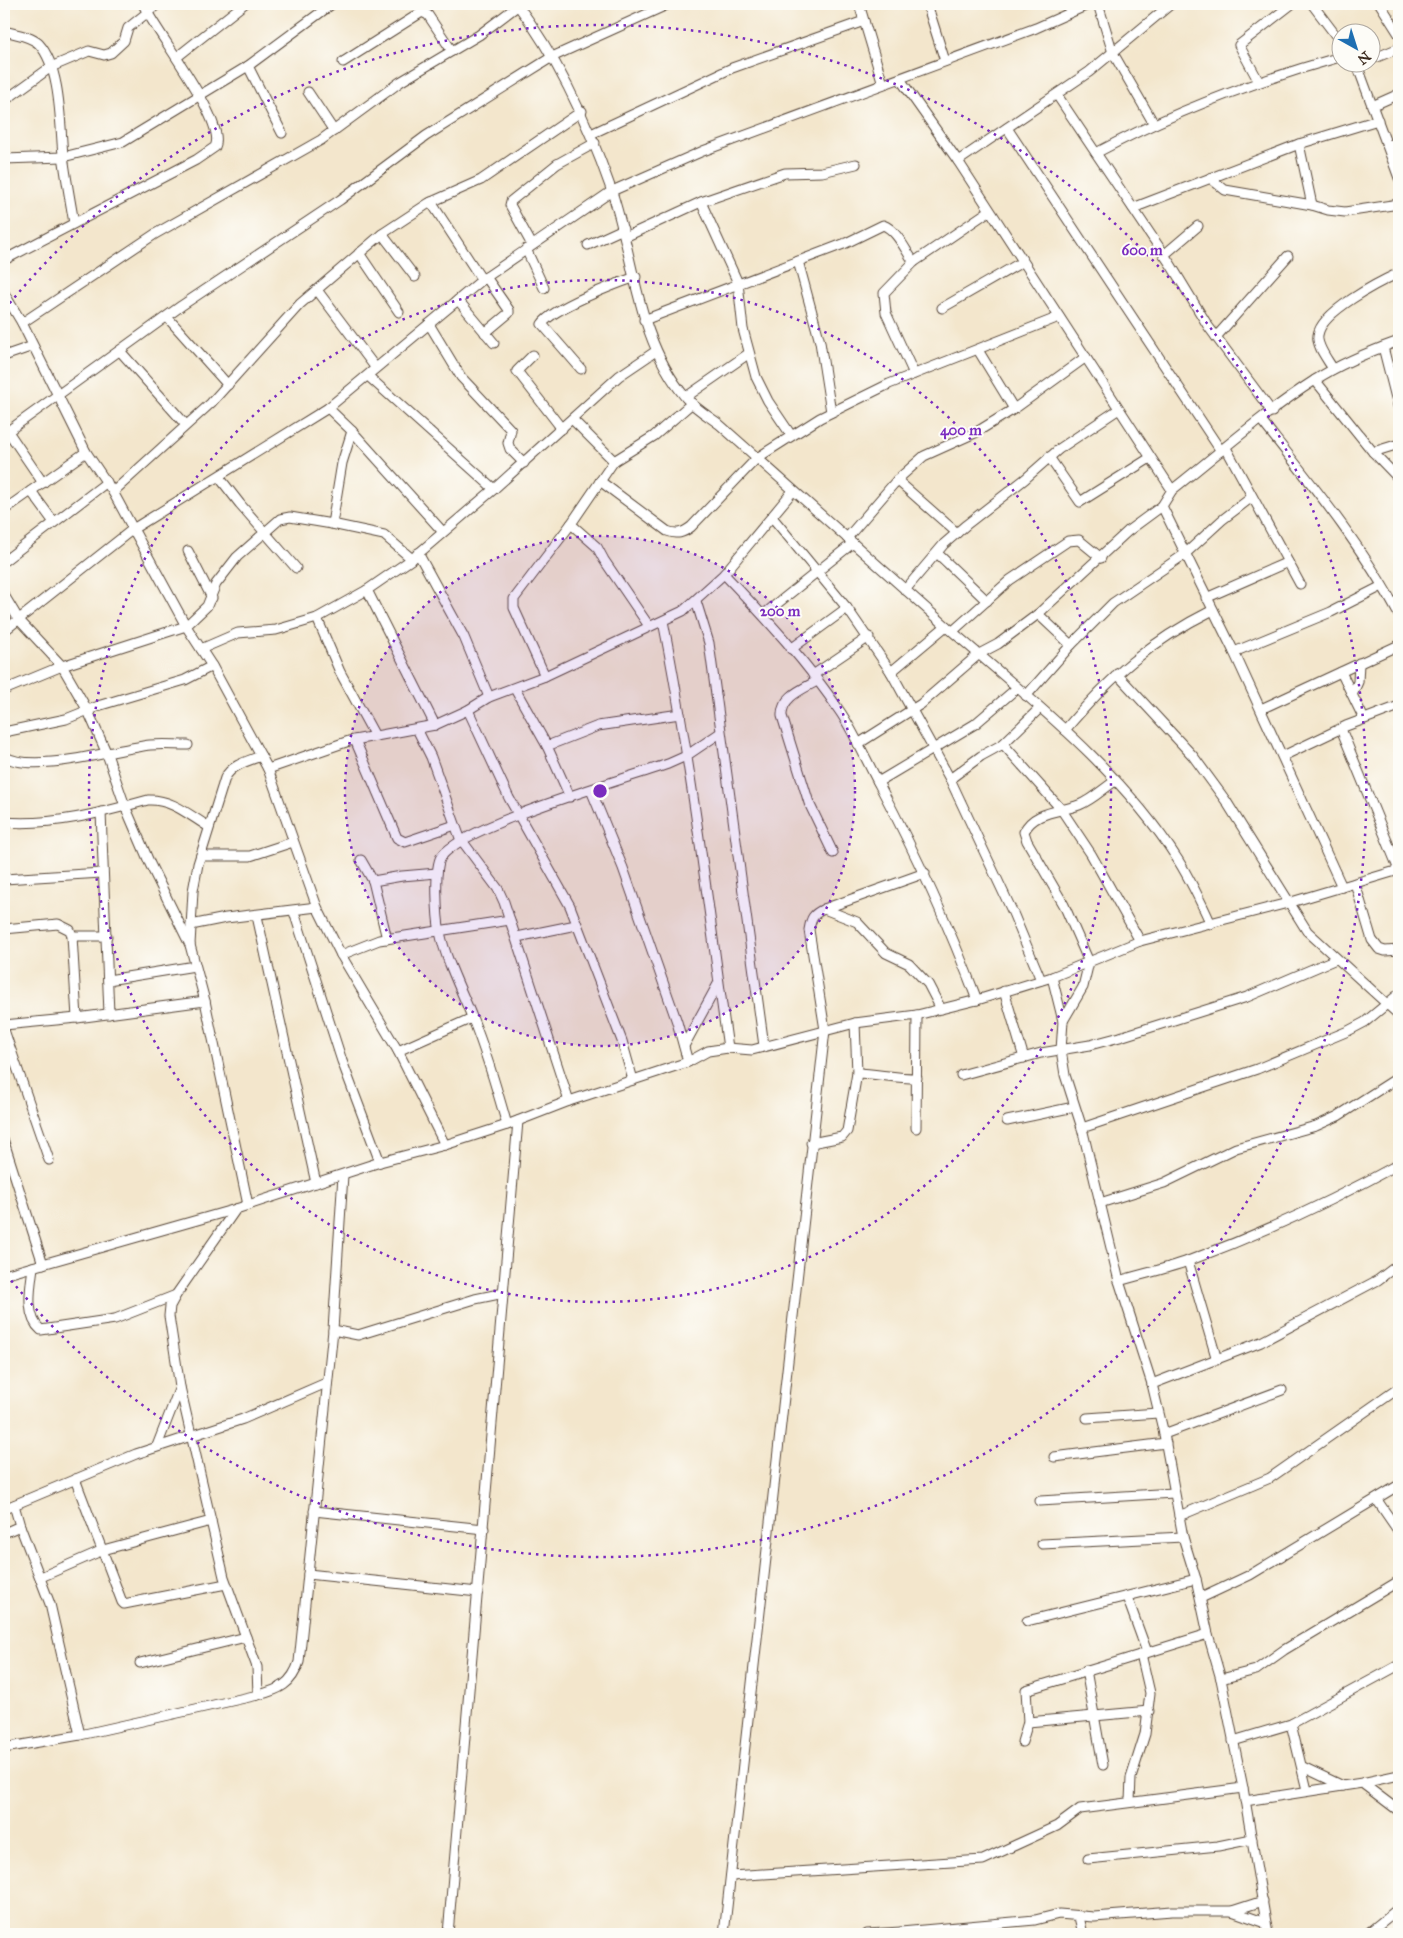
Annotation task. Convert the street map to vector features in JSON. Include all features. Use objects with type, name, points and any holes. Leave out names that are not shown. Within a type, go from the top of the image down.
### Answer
[{"type":"street","points":[[4,101],[51,67],[89,51],[104,55],[111,53],[124,41],[128,28],[145,8],[158,4]]},
{"type":"street","points":[[177,57],[244,4]]},
{"type":"street","points":[[22,323],[155,234],[334,130],[400,82],[479,35],[518,4],[552,57],[582,111],[612,191],[636,277],[644,320],[656,351],[689,400],[719,424],[793,492],[1065,730],[1115,781],[1177,858],[1211,924]]},
{"type":"street","points":[[43,483],[6,432],[167,317],[340,200],[426,136],[552,57],[669,4]]},
{"type":"street","points":[[859,4],[883,84]]},
{"type":"street","points":[[927,4],[945,61]]},
{"type":"street","points":[[4,630],[133,529],[328,408],[368,376],[374,367],[484,278],[612,191],[703,151],[1036,28],[1090,4]]},
{"type":"street","points":[[1098,4],[1113,53],[1127,81],[1154,124]]},
{"type":"street","points":[[1259,82],[1239,45],[1292,4]]},
{"type":"street","points":[[1312,4],[1330,28]]},
{"type":"street","points":[[1380,4],[1399,34]]},
{"type":"street","points":[[4,159],[63,157],[123,142],[201,97],[248,66],[328,5]]},
{"type":"street","points":[[958,161],[1057,95],[1113,53],[1167,5]]},
{"type":"street","points":[[4,260],[196,160],[215,147],[217,136],[201,97],[145,8]]},
{"type":"street","points":[[343,62],[422,12],[428,15],[452,51]]},
{"type":"street","points":[[544,288],[529,247],[510,205],[511,201],[556,164],[593,138],[732,68],[864,20]]},
{"type":"street","points":[[4,31],[35,40],[44,52],[51,67],[57,94],[63,157],[74,223]]},
{"type":"street","points":[[1380,56],[1399,48]]},
{"type":"street","points":[[1096,154],[1154,124],[1203,102],[1330,60]]},
{"type":"street","points":[[248,66],[282,133]]},
{"type":"street","points":[[1362,72],[1372,106],[1399,178]]},
{"type":"street","points":[[900,79],[958,161],[1172,490]]},
{"type":"street","points":[[308,92],[334,130]]},
{"type":"street","points":[[1372,106],[1399,94]]},
{"type":"street","points":[[1057,95],[1164,255],[1216,337],[1272,412]]},
{"type":"street","points":[[113,492],[228,385],[282,323],[382,234],[431,202],[481,180],[582,111]]},
{"type":"street","points":[[1133,208],[1298,144],[1378,120]]},
{"type":"street","points":[[1007,128],[1223,450],[1300,584]]},
{"type":"street","points":[[1388,146],[1399,141]]},
{"type":"street","points":[[1298,144],[1312,205]]},
{"type":"street","points":[[588,245],[624,233],[701,202],[785,173],[822,172],[856,164]]},
{"type":"street","points":[[1210,178],[1225,190],[1312,205],[1328,210],[1345,212],[1399,204]]},
{"type":"street","points":[[431,202],[484,278],[509,310],[509,313],[485,333]]},
{"type":"street","points":[[701,202],[738,283],[740,312],[748,354],[768,401],[792,435]]},
{"type":"street","points":[[914,374],[886,313],[883,301],[884,293],[888,286],[914,262],[989,211]]},
{"type":"street","points":[[644,320],[846,243],[883,225],[889,227],[895,234],[914,262]]},
{"type":"street","points":[[1164,255],[1198,226]]},
{"type":"street","points":[[382,234],[415,277]]},
{"type":"street","points":[[359,254],[399,312]]},
{"type":"street","points":[[1216,337],[1288,256]]},
{"type":"street","points":[[798,261],[820,342],[831,412]]},
{"type":"street","points":[[942,308],[1022,262]]},
{"type":"street","points":[[1333,369],[1319,344],[1317,336],[1323,323],[1362,291],[1399,273]]},
{"type":"street","points":[[581,369],[542,324],[549,317],[587,296],[636,277]]},
{"type":"street","points":[[317,290],[374,367]]},
{"type":"street","points":[[5,297],[22,323],[86,452],[113,492],[186,626],[212,666],[268,769],[317,907],[341,955],[398,1051],[445,1145]]},
{"type":"street","points":[[458,300],[494,343]]},
{"type":"street","points":[[167,317],[228,385]]},
{"type":"street","points":[[600,481],[667,531],[677,534],[692,527],[757,458],[831,412],[914,374],[1059,317]]},
{"type":"street","points":[[429,324],[461,377],[511,430],[508,443],[510,449],[524,463]]},
{"type":"street","points":[[858,744],[911,711],[979,654],[998,644],[1038,614],[1101,558],[1128,530],[1162,506],[1172,490],[1261,420],[1333,369],[1399,341]]},
{"type":"street","points":[[4,356],[33,346]]},
{"type":"street","points":[[1383,347],[1399,410]]},
{"type":"street","points":[[120,350],[186,425]]},
{"type":"street","points":[[978,350],[1014,409]]},
{"type":"street","points":[[201,649],[238,633],[276,630],[317,618],[367,590],[414,556],[494,489],[619,376],[656,351]]},
{"type":"street","points":[[545,676],[512,603],[571,524],[614,461],[654,436],[689,400],[748,354]]},
{"type":"street","points":[[533,355],[517,371],[562,429]]},
{"type":"street","points":[[763,615],[819,572],[850,541],[897,480],[934,450],[975,433],[1014,409],[1086,357]]},
{"type":"street","points":[[368,376],[494,489]]},
{"type":"street","points":[[1315,380],[1373,452],[1399,480]]},
{"type":"street","points":[[328,408],[352,431],[443,532]]},
{"type":"street","points":[[905,590],[937,552],[957,533],[1025,480],[1049,457],[1119,409]]},
{"type":"street","points":[[572,419],[614,461]]},
{"type":"street","points":[[1261,420],[1316,490],[1382,586],[1399,615]]},
{"type":"street","points":[[332,524],[342,463],[352,431]]},
{"type":"street","points":[[1373,452],[1399,444]]},
{"type":"street","points":[[4,510],[86,452]]},
{"type":"street","points":[[1049,457],[1080,502],[1150,458]]},
{"type":"street","points":[[219,477],[296,568]]},
{"type":"street","points":[[897,480],[957,533]]},
{"type":"street","points":[[4,560],[53,521],[107,482]]},
{"type":"street","points":[[31,491],[53,521]]},
{"type":"street","points":[[268,769],[356,740],[435,724],[468,710],[490,697],[545,676],[649,626],[664,621],[696,600],[724,574],[793,492]]},
{"type":"street","points":[[1026,696],[1071,645],[1113,603],[1185,554],[1222,520],[1252,498]]},
{"type":"street","points":[[1162,506],[1234,652],[1342,886]]},
{"type":"street","points":[[4,690],[31,681],[62,666],[186,626],[202,612],[212,598],[216,584],[224,572],[264,530],[280,519],[290,517],[384,535],[414,556],[464,637],[490,697]]},
{"type":"street","points":[[772,518],[819,572],[847,608],[891,672],[950,779],[1013,913],[1041,980]]},
{"type":"street","points":[[571,524],[597,547],[649,626]]},
{"type":"street","points":[[891,672],[987,601],[1018,575],[1068,541],[1079,540],[1101,558]]},
{"type":"street","points":[[188,551],[212,598]]},
{"type":"street","points":[[937,552],[987,601]]},
{"type":"street","points":[[1206,598],[1288,562]]},
{"type":"street","points":[[724,574],[763,615],[815,678],[843,716],[925,873],[961,956],[977,1000]]},
{"type":"street","points":[[1234,652],[1331,612],[1382,586]]},
{"type":"street","points":[[367,590],[435,724]]},
{"type":"street","points":[[4,595],[19,620],[62,666],[88,711],[107,754],[125,806],[153,870],[190,945],[205,1001],[248,1205]]},
{"type":"street","points":[[696,600],[709,643],[764,1046]]},
{"type":"street","points":[[791,649],[847,608]]},
{"type":"street","points":[[1065,730],[1117,674],[1167,634],[1212,610]]},
{"type":"street","points":[[1038,614],[1071,645]]},
{"type":"street","points":[[317,618],[340,672],[375,736]]},
{"type":"street","points":[[664,621],[718,966],[728,1048]]},
{"type":"street","points":[[833,853],[814,815],[782,716],[782,710],[788,700],[869,638]]},
{"type":"street","points":[[1261,709],[1399,645]]},
{"type":"street","points":[[1352,693],[1358,682],[1359,663]]},
{"type":"street","points":[[4,732],[66,719],[185,680],[212,666]]},
{"type":"street","points":[[1341,672],[1364,720]]},
{"type":"street","points":[[1117,674],[1193,756],[1249,837],[1288,903],[1308,931],[1336,959],[1399,1015]]},
{"type":"street","points":[[878,782],[975,724],[1017,688]]},
{"type":"street","points":[[514,689],[547,746],[570,797]]},
{"type":"street","points":[[1282,756],[1341,729],[1399,706]]},
{"type":"street","points":[[950,779],[981,756],[1003,744],[1040,708]]},
{"type":"street","points":[[468,710],[518,815],[564,892],[622,1041],[633,1080]]},
{"type":"street","points":[[547,746],[598,726],[680,714]]},
{"type":"street","points":[[417,729],[434,765],[455,825],[463,841],[498,889],[518,937],[570,1101]]},
{"type":"street","points":[[4,1275],[236,1209],[380,1162],[445,1145],[688,1062],[708,1051],[728,1048],[746,1050],[855,1023],[917,1015],[977,1000],[1052,977],[1140,942],[1288,903],[1399,870],[1341,729]]},
{"type":"street","points":[[507,1125],[472,1018],[440,931],[437,873],[443,855],[463,841],[518,815],[686,756],[720,733]]},
{"type":"street","points":[[356,740],[397,838],[400,841],[405,842],[455,825]]},
{"type":"street","points":[[1003,744],[1061,810],[1091,854],[1140,942]]},
{"type":"street","points":[[4,756],[10,760],[28,764],[107,754],[151,745],[188,745]]},
{"type":"street","points":[[190,945],[193,890],[209,828],[227,774],[235,767],[261,756]]},
{"type":"street","points":[[1062,1022],[1083,987],[1089,962],[1064,905],[1024,834],[1025,829],[1041,816],[1083,803],[1115,781]]},
{"type":"street","points":[[591,790],[623,868],[688,1062]]},
{"type":"street","points":[[4,822],[31,823],[59,820],[160,799],[175,805],[209,828]]},
{"type":"street","points":[[101,812],[109,1014]]},
{"type":"street","points":[[201,856],[250,856],[293,842]]},
{"type":"street","points":[[361,860],[373,881],[387,939]]},
{"type":"street","points":[[4,879],[102,873]]},
{"type":"street","points":[[373,881],[437,873]]},
{"type":"street","points":[[724,1934],[770,1536],[811,1143],[825,1030],[809,930],[811,918],[824,909],[925,873]]},
{"type":"street","points":[[1355,883],[1374,944],[1385,951],[1399,950]]},
{"type":"street","points":[[192,924],[226,918],[294,912],[317,907]]},
{"type":"street","points":[[824,909],[857,922],[886,953],[909,964],[928,984],[941,1008]]},
{"type":"street","points":[[294,912],[342,1061],[380,1162]]},
{"type":"street","points":[[257,916],[316,1183]]},
{"type":"street","points":[[341,955],[363,945],[387,939],[510,920]]},
{"type":"street","points":[[4,929],[58,924],[66,926],[72,936],[77,1018]]},
{"type":"street","points":[[518,937],[576,925]]},
{"type":"street","points":[[72,936],[107,936]]},
{"type":"street","points":[[961,1075],[1024,1058],[1120,1037],[1247,997],[1336,959]]},
{"type":"street","points":[[108,980],[195,966]]},
{"type":"street","points":[[1052,977],[1062,1022],[1061,1050],[1065,1075],[1082,1128],[1119,1282],[1152,1384],[1165,1439],[1183,1537],[1201,1598],[1234,1741],[1268,1934]]},
{"type":"street","points":[[684,1046],[719,984]]},
{"type":"street","points":[[1004,992],[1024,1058]]},
{"type":"street","points":[[1082,1128],[1257,1069],[1348,1031],[1365,1022],[1399,994]]},
{"type":"street","points":[[4,1025],[77,1018],[205,1001]]},
{"type":"street","points":[[916,1128],[917,1015]]},
{"type":"street","points":[[398,1051],[472,1018]]},
{"type":"street","points":[[811,1143],[846,1134],[857,1073],[855,1023]]},
{"type":"street","points":[[4,1030],[49,1160]]},
{"type":"street","points":[[857,1073],[885,1075],[899,1079],[917,1078]]},
{"type":"street","points":[[1100,1203],[1164,1183],[1236,1148],[1316,1126],[1338,1116],[1399,1077]]},
{"type":"street","points":[[1007,1121],[1074,1107]]},
{"type":"street","points":[[448,1934],[518,1121]]},
{"type":"street","points":[[4,1142],[43,1264]]},
{"type":"street","points":[[1119,1282],[1188,1261],[1326,1203],[1399,1164]]},
{"type":"street","points":[[4,1748],[80,1735],[258,1695],[281,1688],[294,1677],[299,1662],[326,1383],[333,1330],[343,1174]]},
{"type":"street","points":[[236,1209],[176,1295],[170,1306],[169,1316],[180,1387],[226,1584],[258,1673],[258,1695]]},
{"type":"street","points":[[1188,1261],[1217,1360]]},
{"type":"street","points":[[1152,1384],[1217,1360],[1280,1332],[1378,1280],[1399,1264]]},
{"type":"street","points":[[33,1267],[30,1299],[33,1316],[41,1330],[115,1319],[176,1295]]},
{"type":"street","points":[[333,1330],[358,1336],[475,1299],[504,1293]]},
{"type":"street","points":[[4,1509],[157,1446],[243,1419],[326,1383]]},
{"type":"street","points":[[157,1446],[180,1387]]},
{"type":"street","points":[[1179,1516],[1270,1478],[1399,1388]]},
{"type":"street","points":[[1054,1457],[1165,1439],[1282,1390]]},
{"type":"street","points":[[1087,1418],[1158,1413]]},
{"type":"street","points":[[75,1480],[103,1550],[120,1600],[124,1604],[226,1584]]},
{"type":"street","points":[[1201,1598],[1250,1575],[1399,1485]]},
{"type":"street","points":[[1040,1501],[1174,1493]]},
{"type":"street","points":[[1377,1500],[1399,1532]]},
{"type":"street","points":[[14,1505],[20,1526],[41,1577],[64,1655],[80,1735]]},
{"type":"street","points":[[314,1511],[484,1528]]},
{"type":"street","points":[[41,1577],[103,1550],[212,1521]]},
{"type":"street","points":[[4,1533],[20,1526]]},
{"type":"street","points":[[1042,1544],[1183,1537]]},
{"type":"street","points":[[308,1574],[478,1592]]},
{"type":"street","points":[[1027,1621],[1196,1579]]},
{"type":"street","points":[[1220,1679],[1256,1670],[1284,1650],[1399,1581]]},
{"type":"street","points":[[1127,1597],[1144,1653],[1150,1693],[1149,1711],[1140,1756],[1131,1778],[1130,1801]]},
{"type":"street","points":[[1022,1742],[1028,1722],[1026,1690],[1208,1634]]},
{"type":"street","points":[[140,1663],[246,1637]]},
{"type":"street","points":[[1234,1741],[1291,1724],[1399,1666]]},
{"type":"street","points":[[1086,1670],[1103,1765]]},
{"type":"street","points":[[1028,1722],[1149,1711]]},
{"type":"street","points":[[1291,1724],[1303,1767],[1307,1790]]},
{"type":"street","points":[[1303,1767],[1343,1786]]},
{"type":"street","points":[[1245,1801],[1307,1790],[1362,1784],[1399,1775]]},
{"type":"street","points":[[1362,1784],[1399,1811]]},
{"type":"street","points":[[731,1876],[983,1860],[1057,1826],[1080,1809],[1130,1801],[1243,1788]]},
{"type":"street","points":[[1088,1859],[1197,1849],[1252,1839]]},
{"type":"street","points":[[867,1934],[901,1933],[1035,1920],[1059,1914],[1079,1917],[1172,1911],[1232,1911],[1263,1901]]},
{"type":"street","points":[[1367,1934],[1399,1908]]},
{"type":"street","points":[[1232,1911],[1266,1923]]},
{"type":"street","points":[[1079,1917],[1083,1934]]}]
